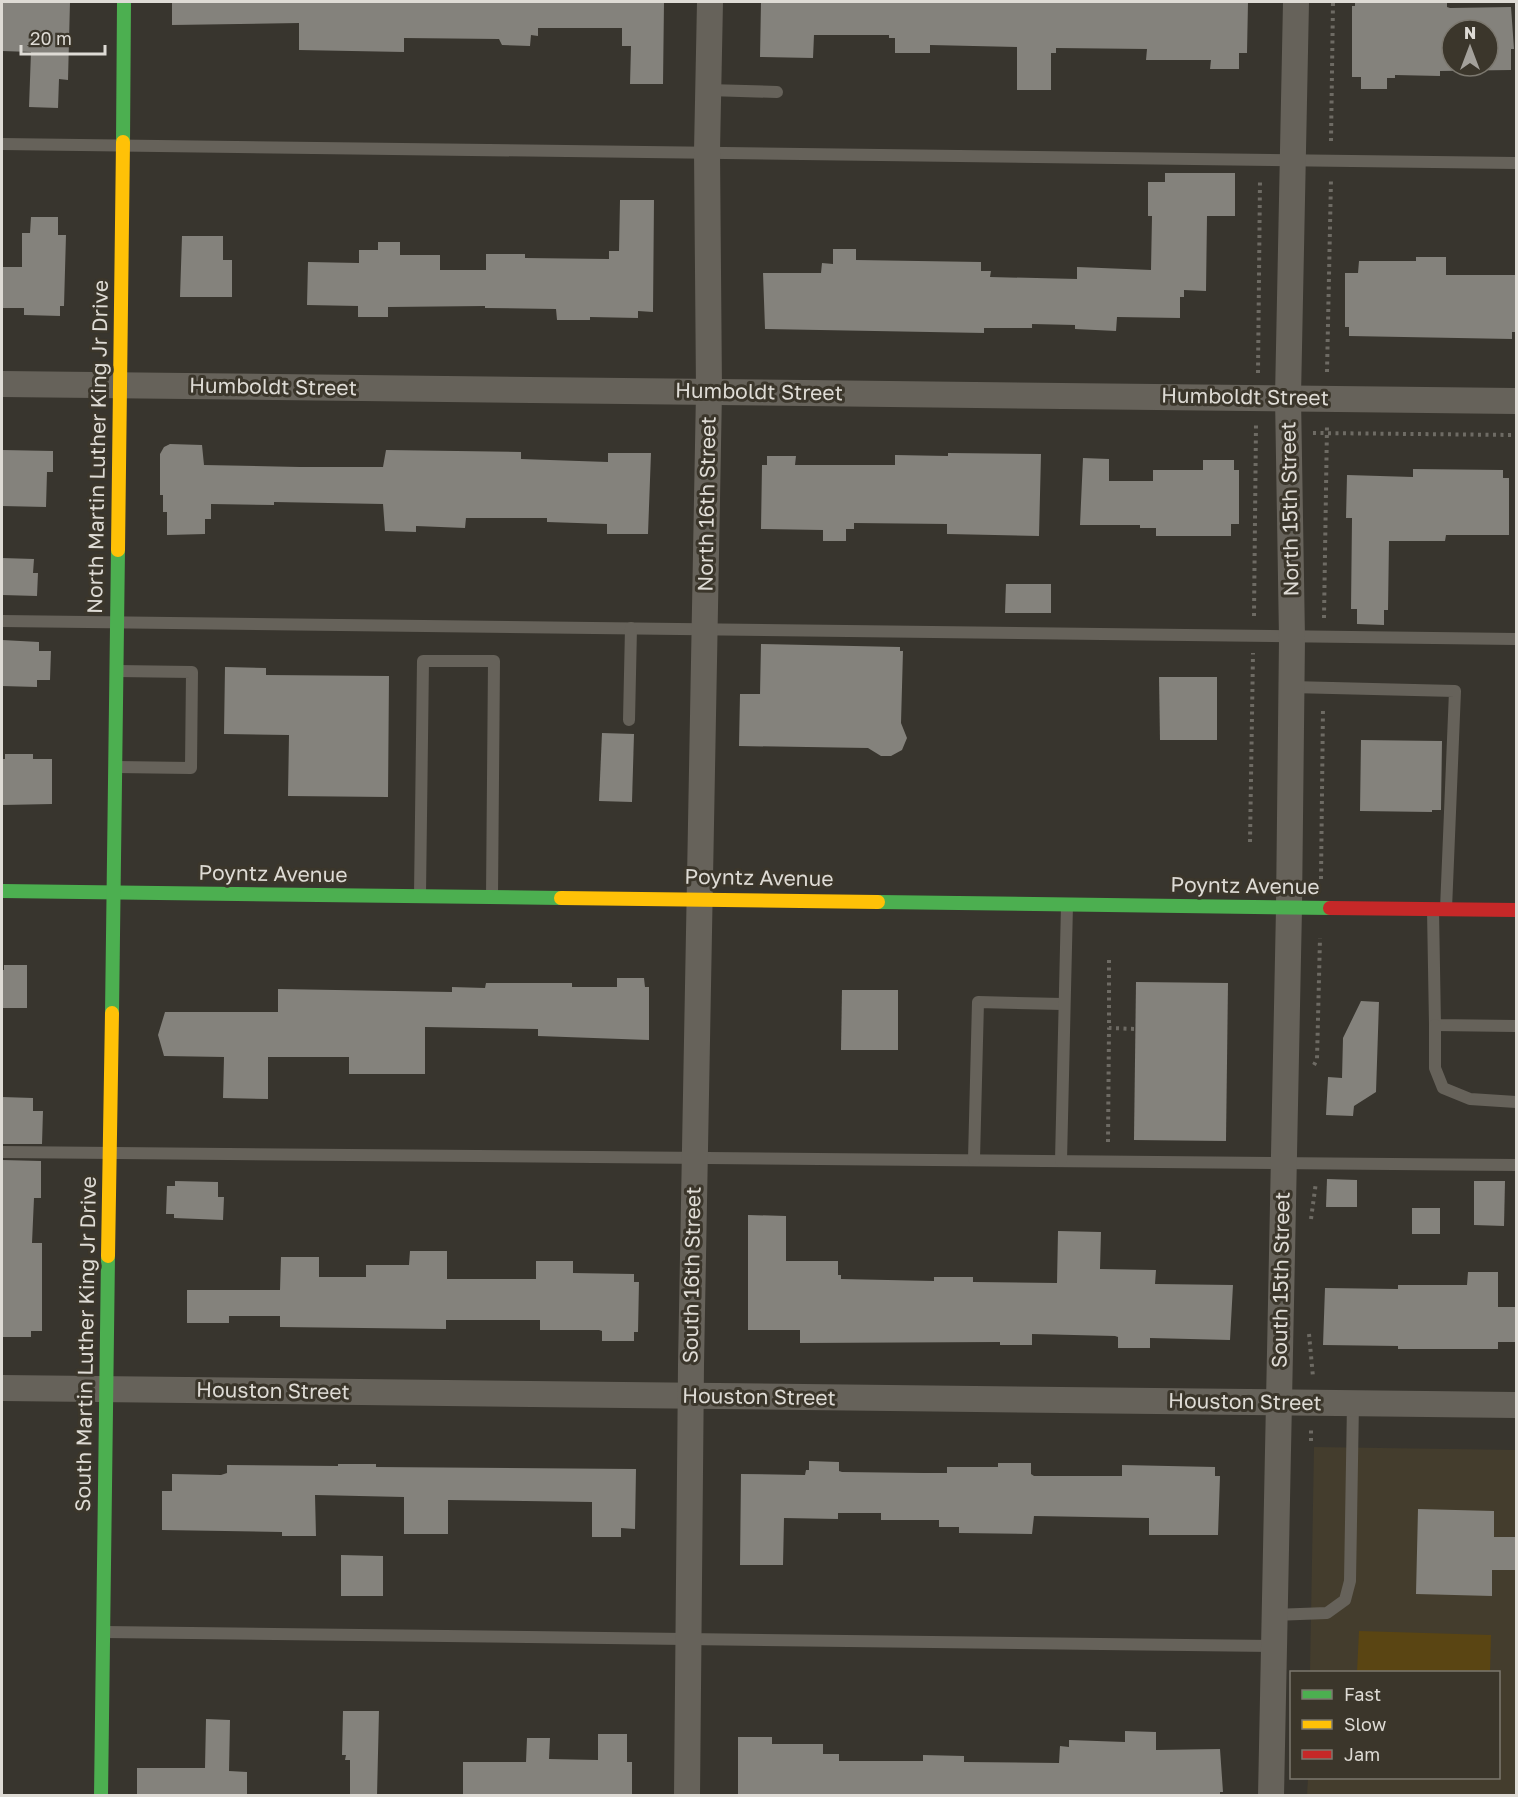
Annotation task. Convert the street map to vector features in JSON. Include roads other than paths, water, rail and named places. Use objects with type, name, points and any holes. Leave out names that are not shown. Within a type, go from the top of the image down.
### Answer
[{"type":"street","name":"North Martin Luther King Jr Drive","points":[[115,893],[115,671],[121,385],[124,2]]},
{"type":"street","name":"North 16th Street","points":[[699,898],[709,391],[707,151],[710,2]]},
{"type":"street","name":"North 15th Street","points":[[1288,908],[1292,638],[1288,397],[1296,2]]},
{"type":"street","name":"Humboldt Street","points":[[2,384],[1516,400]]},
{"type":"street","name":"Poyntz Avenue","points":[[2,891],[1516,910]]},
{"type":"street","name":"South Martin Luther King Jr Drive","points":[[101,1796],[105,1389],[115,893]]},
{"type":"street","name":"South 16th Street","points":[[687,1796],[690,1396],[699,898]]},
{"type":"street","name":"South 15th Street","points":[[1272,1796],[1272,1646],[1288,908]]},
{"type":"street","name":"Houston Street","points":[[2,1388],[1516,1405]]},
{"type":"lane","points":[[708,90],[777,92]]},
{"type":"lane","points":[[2,144],[707,151],[1516,163]]},
{"type":"lane","points":[[2,621],[1254,638],[1516,639]]},
{"type":"lane","points":[[629,720],[630,628]]},
{"type":"lane","points":[[420,896],[423,662],[494,662],[492,897]]},
{"type":"lane","points":[[115,671],[192,672],[191,768],[115,767]]},
{"type":"lane","points":[[1291,687],[1455,691],[1439,909],[1435,1068],[1443,1088],[1470,1099],[1516,1102]]},
{"type":"lane","points":[[1061,1161],[1067,904]]},
{"type":"lane","points":[[974,1160],[978,1002],[1063,1004]]},
{"type":"lane","points":[[1435,1025],[1516,1026]]},
{"type":"lane","points":[[2,1152],[694,1156],[1516,1165]]},
{"type":"lane","points":[[1273,1615],[1326,1613],[1345,1600],[1350,1581],[1353,1403]]},
{"type":"lane","points":[[103,1632],[1272,1646]]}]
